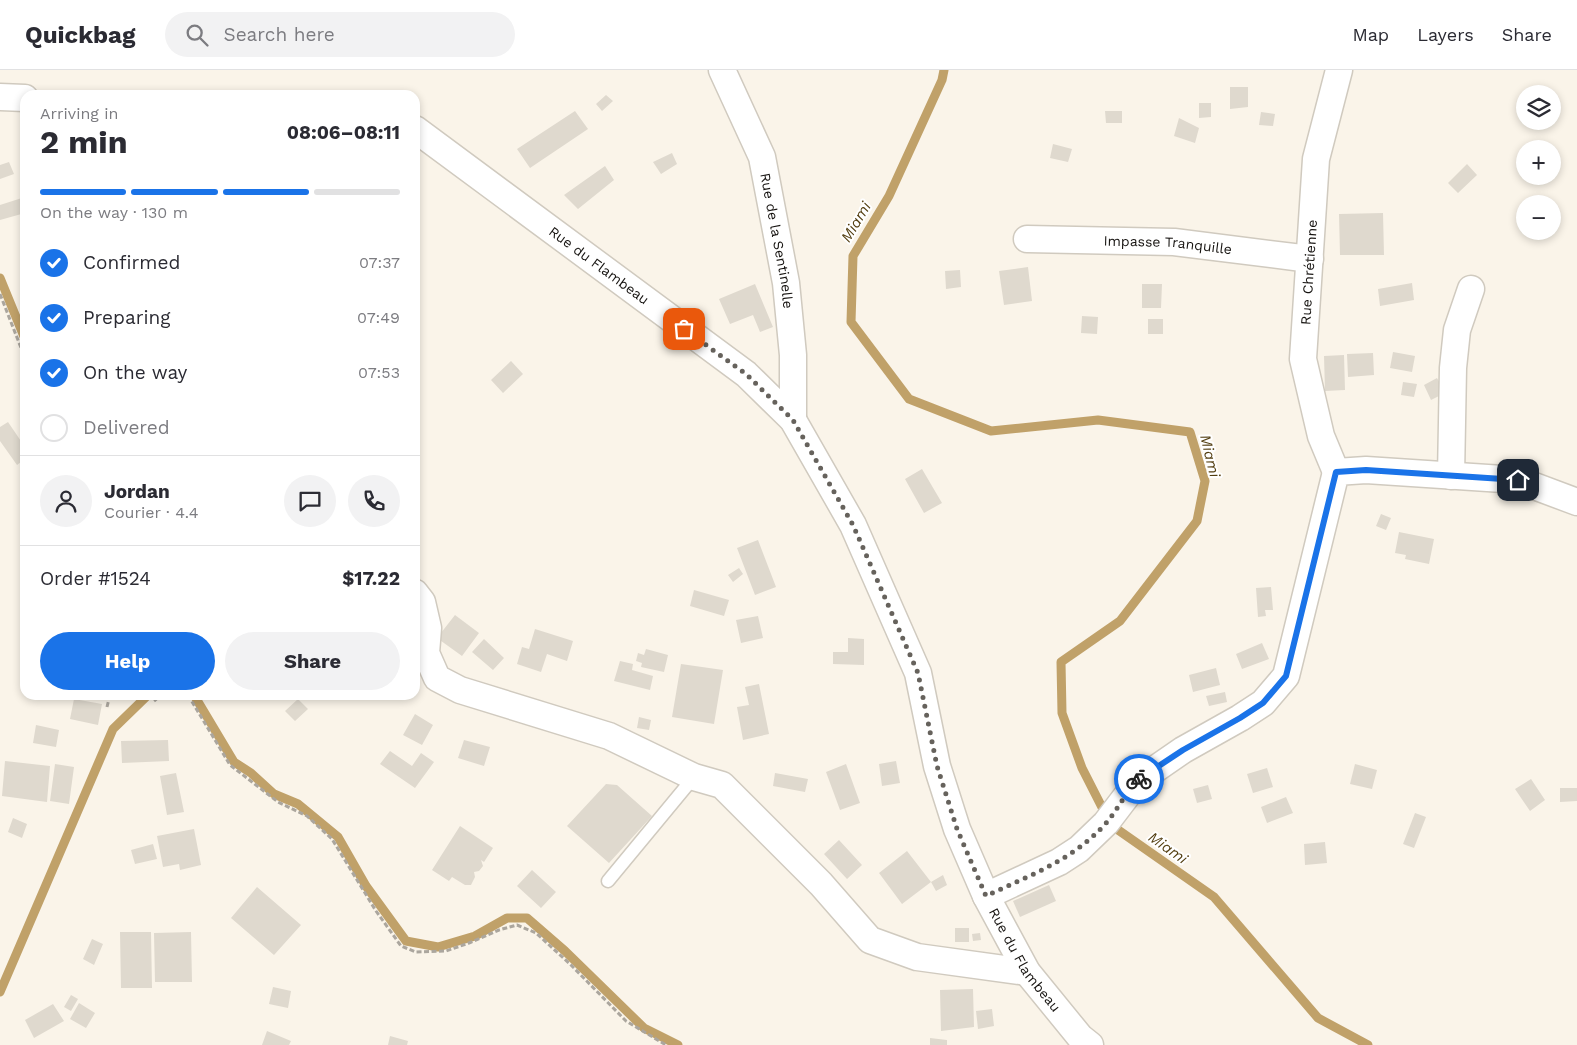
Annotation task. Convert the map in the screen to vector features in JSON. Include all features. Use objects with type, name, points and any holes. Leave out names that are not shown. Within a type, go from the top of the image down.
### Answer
[{"type":"street","name":"Rue de la Sentinelle","points":[[722,70],[762,156],[786,283],[793,355],[793,420]]},
{"type":"street","name":"Rue Chrétienne","points":[[1336,472],[1321,436],[1303,359],[1316,159],[1339,70]]},
{"type":"street","points":[[0,97],[20,98]]},
{"type":"street","name":"Rue du Flambeau","points":[[420,133],[746,374],[793,420],[853,525],[918,673],[937,766],[957,829],[986,896],[1028,972],[1080,1037],[1090,1045]]},
{"type":"street","name":"Impasse Tranquille","points":[[1027,240],[1174,242],[1310,259]]},
{"type":"street","points":[[1451,476],[1453,368],[1456,330],[1471,290]]},
{"type":"street","points":[[986,896],[1058,862],[1079,849],[1106,823],[1138,780],[1183,750],[1263,703],[1286,676],[1336,472],[1366,470],[1518,480],[1577,502]]},
{"type":"street","points":[[420,599],[428,628],[426,653],[437,678],[460,690],[610,736],[694,777],[722,785],[821,884],[870,940],[917,957],[1028,972]]},
{"type":"lane","points":[[608,881],[694,777]]},
{"type":"path","points":[[0,294],[20,345]]},
{"type":"path","points":[[107,707],[109,700]]},
{"type":"path","points":[[191,700],[230,764],[278,802],[307,816],[332,839],[376,911],[401,946],[416,952],[446,951],[517,924],[536,933],[570,964],[626,1021],[666,1045]]},
{"type":"building","points":[[1230,87],[1248,87],[1248,107],[1230,109]]},
{"type":"building","points":[[606,95],[613,101],[602,111],[596,104]]},
{"type":"building","points":[[1199,103],[1211,103],[1211,117],[1199,118]]},
{"type":"building","points":[[575,111],[588,129],[530,168],[517,149]]},
{"type":"building","points":[[1105,111],[1122,111],[1122,123],[1106,123]]},
{"type":"building","points":[[1261,112],[1275,114],[1273,126],[1259,125]]},
{"type":"building","points":[[1179,118],[1199,128],[1195,143],[1174,136]]},
{"type":"building","points":[[1053,144],[1072,149],[1068,162],[1050,158]]},
{"type":"building","points":[[672,153],[677,164],[661,174],[653,162]]},
{"type":"building","points":[[9,162],[14,174],[0,179],[0,165]]},
{"type":"building","points":[[1467,164],[1477,175],[1458,193],[1448,183]]},
{"type":"building","points":[[605,166],[614,180],[578,209],[564,195]]},
{"type":"building","points":[[20,199],[20,214],[0,220],[0,205]]},
{"type":"building","points":[[1383,213],[1384,255],[1340,255],[1339,214]]},
{"type":"building","points":[[1028,267],[1032,301],[1004,305],[999,271]]},
{"type":"building","points":[[960,270],[961,287],[946,289],[945,271]]},
{"type":"building","points":[[1412,283],[1414,300],[1380,306],[1378,289]]},
{"type":"building","points":[[755,284],[773,327],[760,332],[753,315],[730,324],[719,299]]},
{"type":"building","points":[[1142,284],[1162,284],[1161,308],[1142,308]]},
{"type":"building","points":[[1082,316],[1098,317],[1097,334],[1081,333]]},
{"type":"building","points":[[1148,319],[1163,319],[1163,334],[1148,334]]},
{"type":"building","points":[[1393,352],[1415,356],[1412,372],[1390,368]]},
{"type":"building","points":[[1373,353],[1374,375],[1348,377],[1347,354]]},
{"type":"building","points":[[1344,355],[1345,390],[1325,391],[1324,356]]},
{"type":"building","points":[[511,361],[523,374],[503,393],[491,380]]},
{"type":"building","points":[[1437,378],[1445,393],[1431,400],[1424,385]]},
{"type":"building","points":[[1403,382],[1417,384],[1414,397],[1401,395]]},
{"type":"building","points":[[8,422],[20,440],[20,463],[17,465],[0,441],[0,427]]},
{"type":"building","points":[[922,469],[942,503],[924,513],[905,479]]},
{"type":"building","points":[[1381,514],[1391,518],[1386,530],[1376,526]]},
{"type":"building","points":[[1399,532],[1434,539],[1429,564],[1405,559],[1406,555],[1395,553]]},
{"type":"building","points":[[758,540],[776,587],[755,595],[737,548]]},
{"type":"building","points":[[739,568],[743,574],[733,582],[728,575]]},
{"type":"building","points":[[1271,587],[1273,610],[1265,610],[1266,616],[1258,617],[1256,588]]},
{"type":"building","points":[[694,590],[729,600],[724,616],[690,606]]},
{"type":"building","points":[[455,615],[479,633],[462,656],[437,638]]},
{"type":"building","points":[[758,616],[763,638],[741,643],[736,620]]},
{"type":"building","points":[[535,629],[573,641],[567,661],[547,654],[541,672],[517,664],[522,647],[529,649]]},
{"type":"building","points":[[848,638],[864,639],[864,665],[833,664],[833,652],[848,652]]},
{"type":"building","points":[[484,639],[504,658],[493,670],[472,652]]},
{"type":"building","points":[[1262,643],[1269,659],[1242,669],[1236,654]]},
{"type":"building","points":[[646,649],[668,655],[664,672],[641,667],[642,663],[636,661],[638,653],[644,655]]},
{"type":"building","points":[[620,661],[633,664],[632,670],[653,676],[650,690],[614,681]]},
{"type":"building","points":[[681,664],[723,670],[714,724],[672,717]]},
{"type":"building","points":[[1216,668],[1220,685],[1193,692],[1189,675]]},
{"type":"building","points":[[759,684],[769,734],[743,740],[737,707],[749,705],[745,687]]},
{"type":"building","points":[[1225,692],[1227,702],[1209,706],[1206,696]]},
{"type":"building","points":[[74,700],[102,704],[98,725],[70,719]]},
{"type":"building","points":[[297,700],[308,709],[295,721],[285,711]]},
{"type":"building","points":[[415,714],[433,725],[422,745],[403,735]]},
{"type":"building","points":[[639,717],[651,720],[649,730],[637,728]]},
{"type":"building","points":[[36,725],[59,730],[56,747],[33,743]]},
{"type":"building","points":[[168,740],[169,761],[122,763],[121,741]]},
{"type":"building","points":[[464,740],[490,747],[484,766],[458,758]]},
{"type":"building","points":[[390,751],[412,766],[421,753],[434,762],[415,788],[380,764]]},
{"type":"building","points":[[5,761],[50,766],[47,802],[2,796]]},
{"type":"building","points":[[896,761],[900,783],[882,786],[879,764]]},
{"type":"building","points":[[55,764],[74,767],[69,804],[50,801]]},
{"type":"building","points":[[846,764],[860,803],[840,810],[826,772]]},
{"type":"building","points":[[1355,764],[1377,770],[1372,789],[1350,784]]},
{"type":"building","points":[[1267,768],[1273,787],[1253,793],[1247,774]]},
{"type":"building","points":[[176,773],[184,812],[167,815],[160,776]]},
{"type":"building","points":[[775,773],[808,779],[805,792],[773,786]]},
{"type":"building","points":[[1531,779],[1545,800],[1530,811],[1515,789]]},
{"type":"building","points":[[606,784],[617,785],[652,816],[609,863],[567,826]]},
{"type":"building","points":[[1208,785],[1212,799],[1197,803],[1193,789]]},
{"type":"building","points":[[1560,788],[1577,788],[1577,801],[1560,802]]},
{"type":"building","points":[[1286,797],[1293,813],[1267,823],[1261,807]]},
{"type":"building","points":[[1415,813],[1426,817],[1414,848],[1403,844]]},
{"type":"building","points":[[13,818],[27,824],[22,838],[8,832]]},
{"type":"building","points":[[460,826],[493,848],[484,862],[481,860],[483,866],[479,871],[474,872],[475,877],[471,885],[465,885],[452,877],[449,881],[432,870]]},
{"type":"building","points":[[194,829],[201,865],[180,870],[179,864],[163,867],[157,836]]},
{"type":"building","points":[[839,840],[862,865],[847,879],[824,854]]},
{"type":"building","points":[[1325,842],[1327,863],[1305,865],[1304,844]]},
{"type":"building","points":[[153,844],[157,859],[135,864],[131,850]]},
{"type":"building","points":[[907,851],[931,882],[902,904],[879,873]]},
{"type":"building","points":[[532,870],[556,892],[541,908],[517,886]]},
{"type":"building","points":[[943,875],[947,885],[936,891],[931,882]]},
{"type":"building","points":[[1049,885],[1056,901],[1020,917],[1013,901]]},
{"type":"building","points":[[257,887],[301,925],[274,955],[231,918]]},
{"type":"building","points":[[955,928],[969,928],[969,942],[955,942]]},
{"type":"building","points":[[120,932],[151,932],[152,988],[121,988]]},
{"type":"building","points":[[191,932],[192,982],[155,982],[154,933]]},
{"type":"building","points":[[980,933],[981,940],[973,941],[972,934]]},
{"type":"building","points":[[92,939],[103,944],[94,965],[83,959]]},
{"type":"building","points":[[273,987],[291,991],[288,1008],[269,1004]]},
{"type":"building","points":[[973,989],[974,1027],[941,1031],[940,990]]},
{"type":"building","points":[[71,995],[78,999],[71,1011],[64,1007]]},
{"type":"building","points":[[79,1003],[95,1013],[86,1028],[70,1019]]},
{"type":"building","points":[[53,1004],[64,1021],[34,1038],[25,1020]]},
{"type":"building","points":[[992,1009],[994,1026],[978,1029],[976,1011]]},
{"type":"building","points":[[267,1031],[291,1041],[289,1045],[262,1045]]},
{"type":"building","points":[[390,1036],[408,1041],[407,1045],[388,1045]]},
{"type":"building","points":[[930,1038],[947,1040],[947,1045],[930,1045]]},
{"type":"waterway","name":"Miami","points":[[944,70],[942,80],[889,196],[853,256],[851,322],[909,399],[991,431],[1098,420],[1190,432],[1205,481],[1197,521],[1120,621],[1061,662],[1062,713],[1082,768],[1111,825],[1214,897],[1318,1018],[1368,1045]]},
{"type":"waterway","points":[[0,278],[20,327]]},
{"type":"waterway","points":[[0,992],[113,729],[143,700]]},
{"type":"waterway","points":[[197,700],[234,762],[251,773],[274,794],[298,804],[338,837],[366,886],[406,941],[438,947],[475,936],[507,918],[527,918],[565,951],[644,1028],[678,1045]]},
{"type":"way so far","points":[[684,329],[746,374],[793,420],[853,525],[918,673],[937,766],[957,829],[986,896],[1058,862],[1079,849],[1106,823],[1139,779]]},
{"type":"route","points":[[1139,779],[1183,750],[1263,703],[1286,676],[1336,472],[1366,470],[1518,480]]}]
